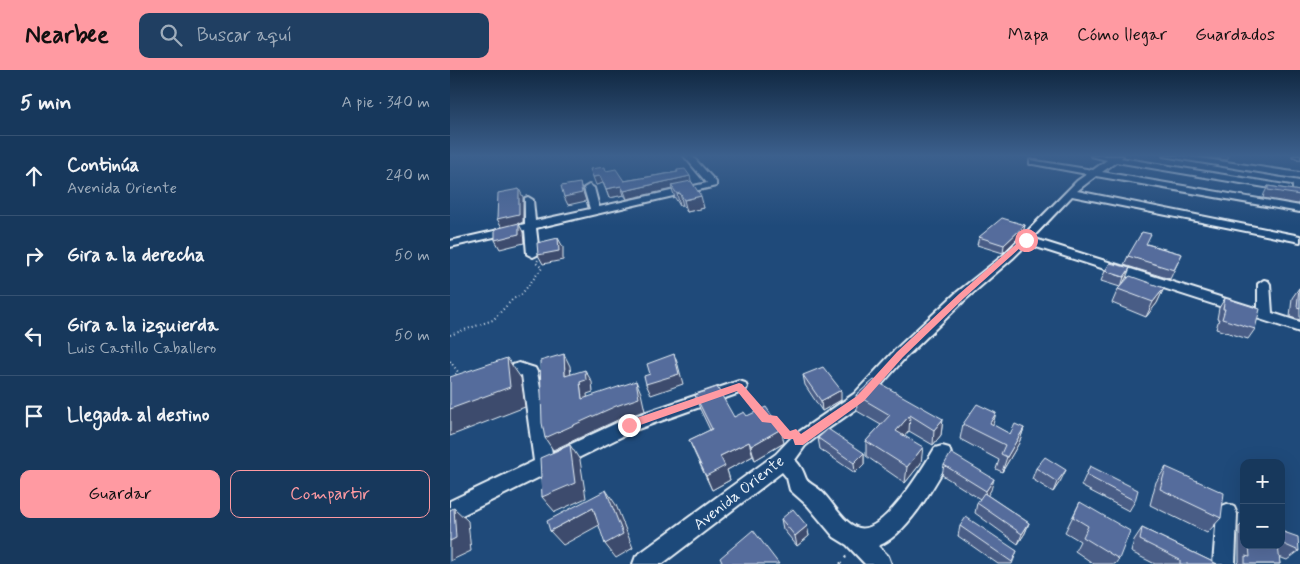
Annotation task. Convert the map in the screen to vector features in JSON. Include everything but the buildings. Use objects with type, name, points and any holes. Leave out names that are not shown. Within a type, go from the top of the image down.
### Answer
[{"type":"street","points":[[450,244],[713,184],[708,179]]},
{"type":"street","name":"Avenida Oriente","points":[[644,564],[783,460],[799,442],[860,398],[900,354],[961,296],[1026,240],[1086,179]]},
{"type":"street","points":[[1128,179],[1300,209]]},
{"type":"street","points":[[1226,179],[1288,188]]},
{"type":"street","points":[[1256,184],[1257,202]]},
{"type":"street","points":[[589,188],[596,211]]},
{"type":"street","points":[[1071,193],[1300,239]]},
{"type":"street","points":[[528,200],[533,254]]},
{"type":"street","points":[[1026,240],[1300,327]]},
{"type":"street","points":[[1264,284],[1265,317]]},
{"type":"street","points":[[485,381],[519,369],[529,372],[544,464]]},
{"type":"street","points":[[450,511],[544,464],[629,425],[739,387]]},
{"type":"street","points":[[853,537],[871,538],[885,530],[928,477],[942,454]]},
{"type":"street","points":[[783,460],[796,475],[797,484],[815,499],[880,564]]},
{"type":"street","points":[[1224,564],[1227,514]]},
{"type":"path","points":[[450,335],[493,320],[507,305],[522,296],[542,268],[536,263],[538,257],[533,254]]},
{"type":"path","points":[[450,361],[458,372],[451,381]]},
{"type":"path","points":[[739,387],[762,414]]},
{"type":"path","points":[[778,425],[788,436],[796,434],[799,442]]},
{"type":"route","points":[[629,425],[739,387],[766,419],[773,419],[788,436],[796,434],[799,442],[813,430],[860,398],[900,354],[961,296],[1010,256],[1026,240]]}]
